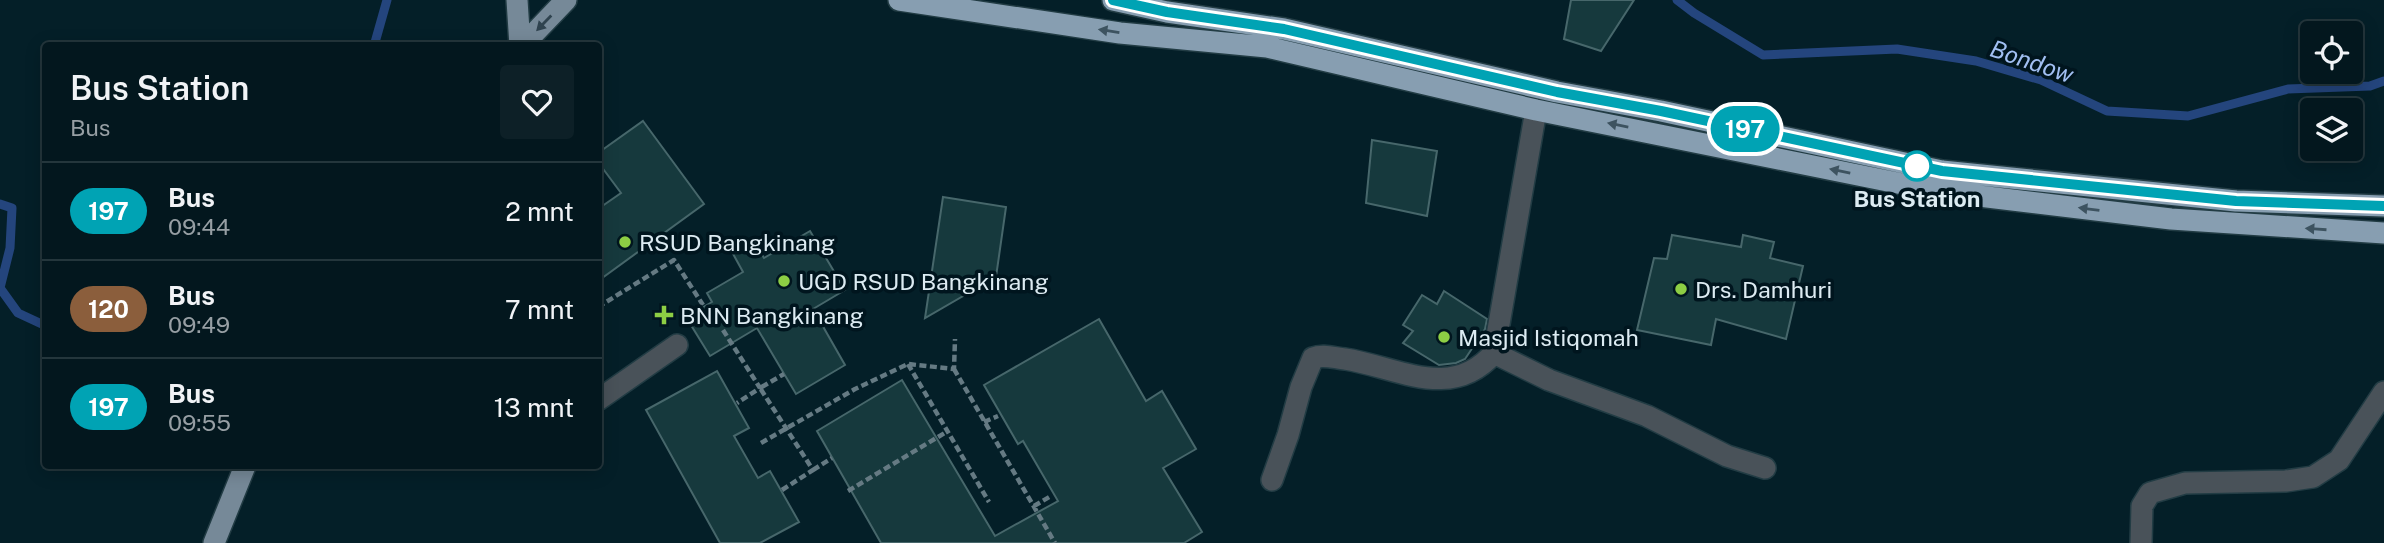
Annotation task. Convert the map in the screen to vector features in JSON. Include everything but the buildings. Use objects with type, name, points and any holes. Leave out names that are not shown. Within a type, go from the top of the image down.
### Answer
[{"type":"highway","points":[[899,0],[1120,33],[1267,47],[1536,110],[1937,191],[2171,219],[2384,233]]},
{"type":"highway","points":[[1113,0],[1167,12],[1284,29],[1557,92],[1661,111],[1942,171],[2236,201],[2384,206]]},
{"type":"highway","points":[[2171,219],[2176,195]]},
{"type":"main road","points":[[517,0],[521,42]]},
{"type":"main road","points":[[525,42],[566,0]]},
{"type":"main road","points":[[214,543],[244,469]]},
{"type":"street","points":[[1272,480],[1312,358],[1320,356],[1350,360],[1432,379],[1448,380],[1478,367],[1494,353],[1536,110]]},
{"type":"street","points":[[602,397],[677,345]]},
{"type":"street","points":[[1494,353],[1549,380],[1647,416],[1727,456],[1765,468]]},
{"type":"street","points":[[2141,543],[2142,506],[2150,493],[2185,483],[2286,481],[2313,477],[2339,460],[2384,392]]},
{"type":"path","points":[[602,305],[674,260],[703,305]]},
{"type":"path","points":[[723,330],[813,470]]},
{"type":"path","points":[[955,339],[954,369],[1055,543]]},
{"type":"path","points":[[761,443],[855,389],[908,363],[954,369]]},
{"type":"path","points":[[908,363],[989,502]]},
{"type":"path","points":[[737,403],[783,374]]},
{"type":"path","points":[[984,422],[998,416]]},
{"type":"path","points":[[848,491],[948,431]]},
{"type":"path","points":[[782,490],[832,458]]},
{"type":"path","points":[[1034,506],[1051,496]]},
{"type":"waterway","name":"Bondow","points":[[375,42],[387,0]]},
{"type":"waterway","name":"Bondow","points":[[1677,0],[1763,55],[1897,49],[1976,61],[2041,80],[2107,111],[2188,116],[2288,89],[2370,86],[2384,81]]},
{"type":"waterway","name":"Bondow","points":[[0,204],[12,208],[10,248],[0,288],[18,313],[42,324]]},
{"type":"bus line","name":"197","points":[[1113,0],[1167,12],[1284,29],[1557,92],[1661,111],[1942,171],[2236,201],[2384,206]]},
{"type":"place","name":"Bus Station","points":[[1917,166]]},
{"type":"place","name":"RSUD Bangkinang","points":[[625,242]]},
{"type":"place","name":"UGD RSUD Bangkinang","points":[[784,281]]},
{"type":"place","name":"Drs. Damhuri","points":[[1681,289]]},
{"type":"place","name":"BNN Bangkinang","points":[[664,315]]},
{"type":"place","name":"Masjid Istiqomah","points":[[1444,337]]}]
